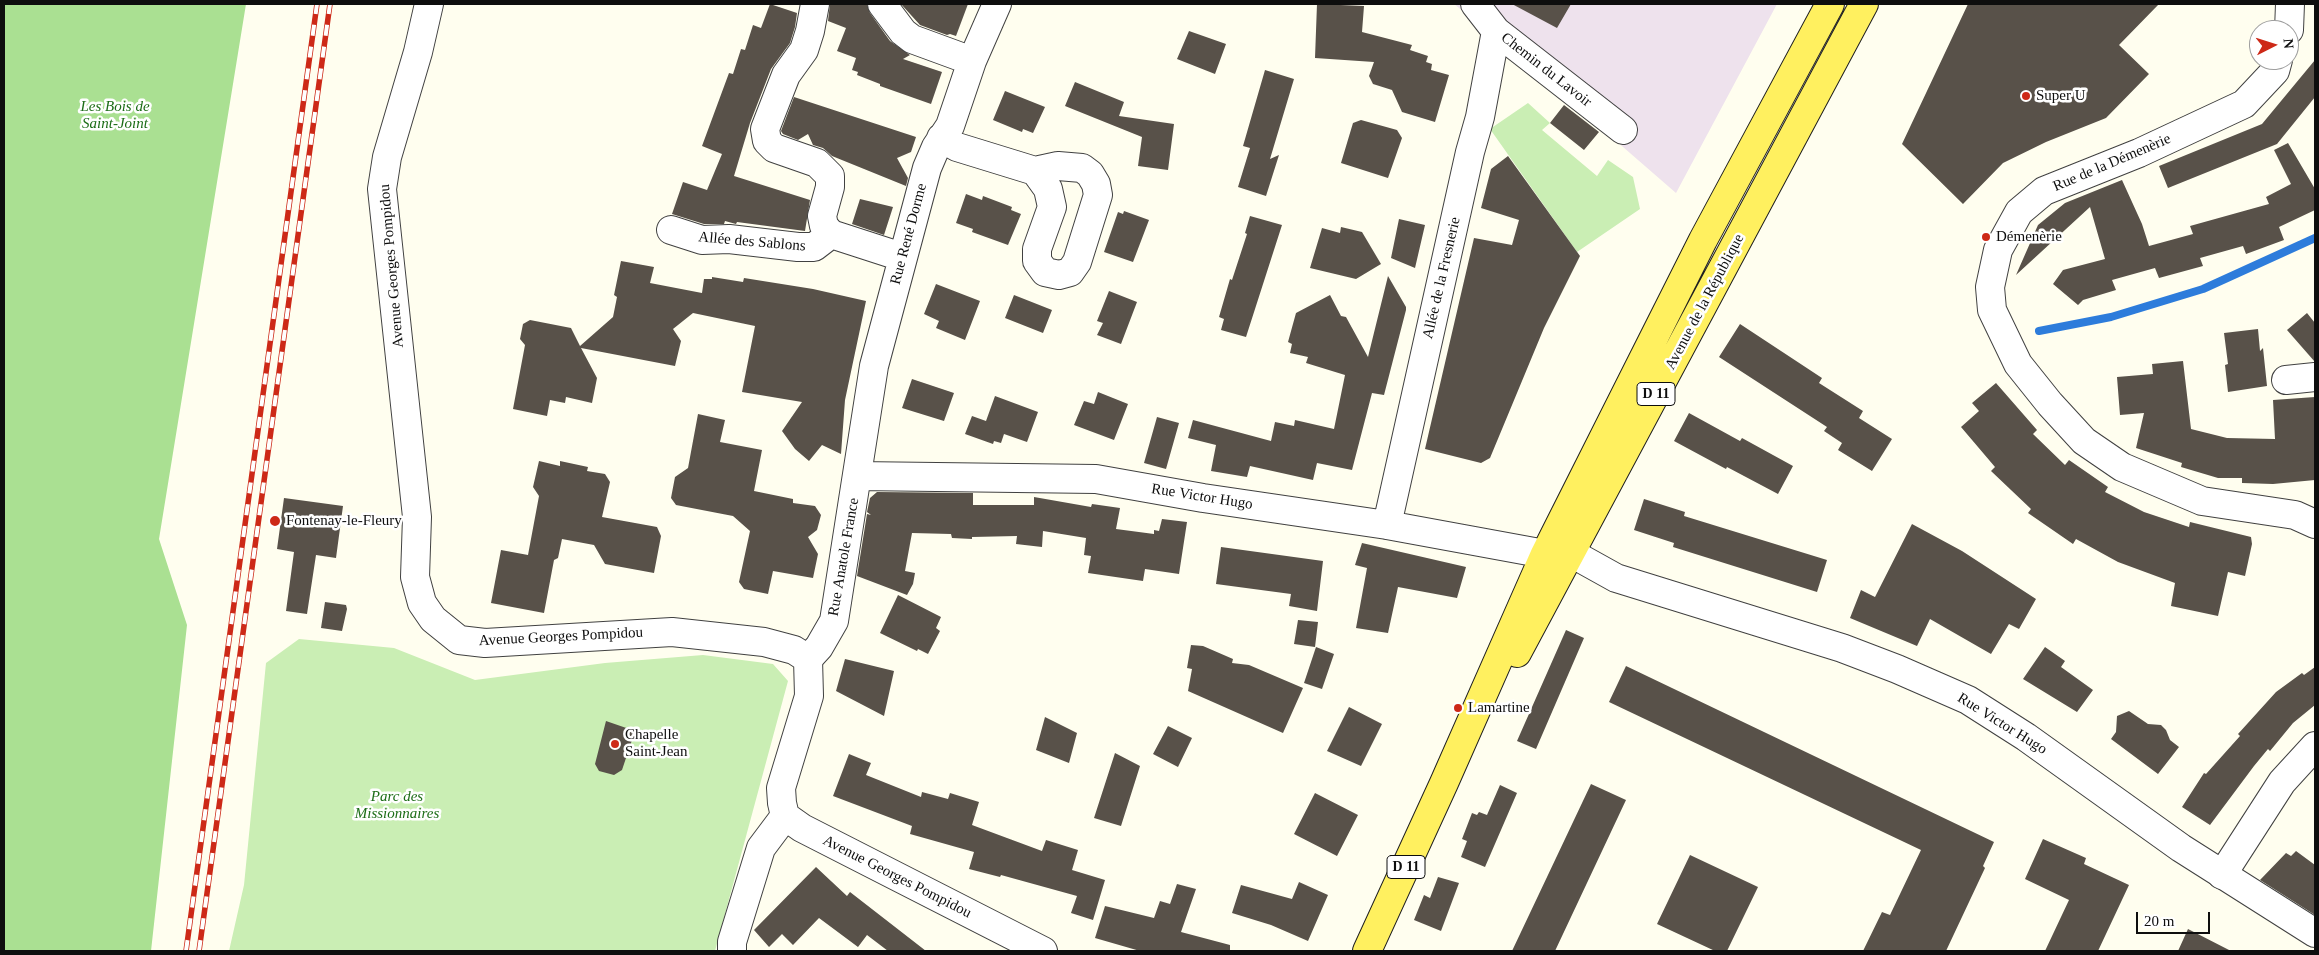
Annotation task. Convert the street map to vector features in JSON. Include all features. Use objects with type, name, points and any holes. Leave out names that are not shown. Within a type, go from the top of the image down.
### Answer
[{"type":"main road","name":"Avenue de la République","points":[[1367,951],[1444,783],[1544,554],[1703,240],[1830,4]]},
{"type":"main road","name":"Avenue de la République","points":[[1444,783],[1571,553],[1864,4]]},
{"type":"street","name":"Avenue Georges Pompidou","points":[[429,4],[420,47],[387,157],[382,188],[417,517],[415,577],[422,603],[433,620],[459,640],[484,644],[672,632],[764,642],[794,650],[808,660]]},
{"type":"street","name":"Allée des Sablons","points":[[671,230],[702,240],[729,239],[798,247],[814,247],[831,234],[824,226],[822,216],[830,187],[830,176],[817,163],[774,148],[767,141],[765,129],[786,75],[804,50],[816,4]]},
{"type":"street","points":[[882,4],[903,32],[912,39],[972,61]]},
{"type":"street","name":"Rue René Dorme","points":[[857,476],[874,366],[927,168],[950,126],[972,61],[997,4]]},
{"type":"street","name":"Chemin du Lavoir","points":[[1475,4],[1496,31],[1623,130]]},
{"type":"street","points":[[2289,20],[2290,4]]},
{"type":"street","name":"Allée de la Fresnerie","points":[[1387,525],[1466,171],[1480,117],[1496,31]]},
{"type":"street","name":"Rue de la Démenèrie","points":[[2275,70],[2244,104],[2138,152],[2044,191],[2019,212],[1998,250],[1990,287],[1992,310],[2018,364],[2050,404],[2084,441],[2122,467],[2202,501],[2295,515],[2315,524]]},
{"type":"street","points":[[942,138],[957,147],[1035,170]]},
{"type":"street","points":[[831,234],[902,258]]},
{"type":"street","points":[[2286,380],[2315,377]]},
{"type":"street","name":"Rue Victor Hugo","points":[[857,476],[1096,479],[1203,498],[1387,525],[1544,554]]},
{"type":"street","name":"Rue Anatole France","points":[[808,660],[819,647],[834,621],[857,476]]},
{"type":"street","name":"Rue Victor Hugo","points":[[1571,553],[1616,578],[1842,648],[1897,669],[1968,700],[2026,738],[2181,848],[2315,933]]},
{"type":"street","points":[[732,951],[732,942],[761,848],[785,816],[781,788],[809,696],[808,660]]},
{"type":"street","points":[[2222,875],[2282,782],[2315,746]]},
{"type":"street","name":"Avenue Georges Pompidou","points":[[785,816],[802,828],[1042,951]]},
{"type":"shaded area","points":[[1454,4],[1777,4],[1676,193],[1509,48]]},
{"type":"green space","name":"Les Bois de Saint-Joint","points":[[4,4],[246,4],[159,539],[187,625],[151,951],[4,951]]},
{"type":"green space","points":[[1528,103],[1550,123],[1542,130],[1597,176],[1608,160],[1633,177],[1640,209],[1577,252],[1490,129]]},
{"type":"green space","name":"Parc des Missionnaires","points":[[299,639],[394,648],[475,680],[605,663],[703,655],[773,664],[788,681],[715,951],[229,951],[244,885],[266,663]]},
{"type":"building","points":[[770,4],[797,13],[795,27],[790,43],[771,69],[750,123],[734,176],[810,200],[805,231],[737,222],[736,224],[725,221],[724,224],[704,224],[672,214],[683,182],[707,190],[722,154],[702,146],[729,73],[733,74],[741,49],[745,50],[753,25],[761,28]]},
{"type":"building","points":[[830,4],[867,4],[870,13],[890,41],[910,55],[903,59],[942,72],[931,104],[880,86],[880,84],[857,75],[858,72],[852,70],[856,58],[837,51],[846,28],[828,21]]},
{"type":"building","points":[[901,4],[968,4],[956,36],[947,35],[920,25]]},
{"type":"building","points":[[1317,4],[1364,6],[1362,32],[1412,45],[1410,50],[1428,56],[1426,62],[1432,64],[1431,70],[1449,75],[1435,122],[1402,112],[1392,90],[1373,84],[1369,76],[1374,62],[1315,58]]},
{"type":"building","points":[[1512,4],[1571,4],[1557,28]]},
{"type":"building","name":"Super U","points":[[1968,4],[2159,4],[2119,45],[2149,74],[2106,118],[2046,142],[2003,163],[1963,204],[1902,144]]},
{"type":"building","points":[[1189,31],[1226,44],[1215,74],[1177,59]]},
{"type":"building","points":[[2315,60],[2315,97],[2277,144],[2168,188],[2159,166],[2262,124]]},
{"type":"building","points":[[1265,70],[1294,79],[1270,159],[1279,155],[1266,196],[1238,187],[1250,148],[1243,146]]},
{"type":"building","points":[[1075,82],[1124,102],[1119,116],[1174,124],[1168,170],[1138,166],[1142,137],[1065,106]]},
{"type":"building","points":[[1005,91],[1045,107],[1033,133],[1023,129],[1022,132],[993,120]]},
{"type":"building","points":[[794,97],[916,137],[911,152],[897,158],[908,178],[906,186],[832,156],[823,148],[813,145],[808,134],[798,140],[783,134],[781,131]]},
{"type":"building","points":[[1564,105],[1599,132],[1584,150],[1550,123]]},
{"type":"building","points":[[1361,120],[1397,130],[1402,138],[1388,178],[1341,163],[1353,123]]},
{"type":"building","points":[[2288,143],[2315,189],[2315,210],[2279,227],[2284,240],[2246,254],[2243,246],[2200,258],[2203,266],[2159,278],[2155,268],[2112,280],[2116,290],[2083,300],[2078,305],[2053,284],[2063,270],[2105,259],[2090,207],[2016,275],[2038,225],[2065,203],[2122,180],[2142,224],[2149,246],[2193,234],[2190,226],[2269,204],[2266,197],[2291,184],[2274,150]]},
{"type":"building","points":[[1508,156],[1580,256],[1544,328],[1490,458],[1481,463],[1425,449],[1474,238],[1512,245],[1519,220],[1481,208],[1491,169]]},
{"type":"building","points":[[966,194],[982,200],[983,196],[1012,207],[1011,210],[1021,214],[1008,245],[972,232],[973,229],[956,223]]},
{"type":"building","points":[[860,199],[893,207],[884,235],[852,224]]},
{"type":"building","points":[[1124,211],[1149,220],[1133,262],[1104,252],[1118,212],[1123,214]]},
{"type":"building","points":[[1250,216],[1282,225],[1246,337],[1221,330],[1224,319],[1219,317],[1230,279],[1232,280],[1247,234],[1245,233]]},
{"type":"building","points":[[1399,219],[1425,225],[1415,268],[1391,258]]},
{"type":"building","points":[[1341,227],[1362,232],[1381,264],[1356,279],[1310,268],[1322,228],[1340,233]]},
{"type":"building","points":[[621,261],[654,267],[650,283],[702,293],[704,279],[712,279],[712,277],[743,282],[744,278],[813,289],[866,301],[845,400],[841,454],[822,445],[809,461],[795,449],[782,431],[802,402],[742,392],[755,326],[693,313],[673,329],[681,341],[675,366],[581,348],[597,378],[592,403],[566,397],[565,403],[550,400],[547,416],[513,409],[525,345],[520,339],[523,324],[530,320],[571,328],[580,346],[613,317],[617,297],[614,295]]},
{"type":"building","points":[[1388,276],[1406,310],[1384,395],[1372,393],[1352,470],[1317,463],[1313,480],[1250,466],[1247,477],[1211,471],[1216,445],[1188,438],[1193,420],[1271,441],[1275,422],[1294,426],[1295,420],[1334,429],[1345,375],[1306,363],[1308,357],[1290,353],[1292,344],[1288,342],[1296,313],[1330,295],[1341,316],[1346,317],[1368,357]]},
{"type":"building","points":[[936,284],[980,301],[965,340],[936,328],[939,321],[924,314]]},
{"type":"building","points":[[1109,291],[1137,302],[1121,344],[1097,335],[1103,323],[1097,321]]},
{"type":"building","points":[[1014,295],[1052,310],[1043,333],[1005,318]]},
{"type":"building","points":[[2307,313],[2315,323],[2315,362],[2287,330]]},
{"type":"building","points":[[1740,324],[1822,378],[1819,383],[1863,411],[1859,418],[1892,439],[1872,471],[1838,450],[1842,443],[1824,431],[1827,427],[1719,357]]},
{"type":"building","points":[[2258,329],[2260,351],[2263,348],[2267,386],[2228,392],[2225,365],[2228,364],[2224,333]]},
{"type":"building","points":[[2183,361],[2191,429],[2227,438],[2275,439],[2273,400],[2315,397],[2315,480],[2273,484],[2242,483],[2242,478],[2218,478],[2181,467],[2182,463],[2136,448],[2144,413],[2120,415],[2117,377],[2153,374],[2152,364]]},
{"type":"building","points":[[912,379],[954,393],[944,421],[902,408]]},
{"type":"building","points":[[1996,383],[2037,430],[2033,434],[2065,465],[2069,460],[2108,487],[2105,492],[2144,512],[2189,527],[2190,522],[2251,537],[2252,544],[2245,576],[2228,572],[2218,616],[2171,606],[2175,583],[2118,562],[2076,539],[2073,544],[2028,513],[2031,509],[1991,471],[1995,467],[1961,427],[1979,411],[1972,403]]},
{"type":"building","points":[[1098,392],[1128,404],[1114,440],[1074,425],[1084,401],[1094,404]]},
{"type":"building","points":[[995,396],[1038,412],[1027,442],[1004,434],[1001,443],[994,441],[993,444],[965,434],[972,416],[986,421]]},
{"type":"building","points":[[1689,413],[1740,441],[1742,438],[1793,466],[1778,494],[1674,441]]},
{"type":"building","points":[[698,414],[725,420],[720,442],[762,450],[754,491],[793,499],[793,503],[815,506],[821,515],[817,530],[808,537],[818,554],[813,578],[773,571],[768,594],[744,589],[739,582],[750,531],[733,516],[676,505],[671,498],[675,477],[688,468]]},
{"type":"building","points":[[1157,417],[1179,423],[1166,469],[1144,463]]},
{"type":"building","points":[[539,461],[560,466],[560,461],[588,467],[587,471],[605,474],[610,482],[602,517],[657,527],[661,536],[654,573],[605,564],[594,545],[562,539],[558,558],[554,560],[544,613],[491,603],[501,550],[528,555],[539,496],[533,487]]},
{"type":"building","points":[[877,492],[973,493],[973,505],[1034,505],[1034,497],[1091,507],[1092,504],[1120,508],[1116,529],[1154,534],[1154,530],[1159,531],[1162,519],[1187,522],[1179,574],[1145,569],[1143,581],[1088,573],[1091,556],[1084,555],[1086,538],[1043,531],[1042,547],[1016,544],[1017,536],[972,537],[972,539],[952,538],[951,534],[912,533],[905,571],[915,573],[913,584],[907,595],[857,576],[867,514],[871,515],[867,512],[870,498]]},
{"type":"building","points":[[284,498],[343,506],[336,558],[316,555],[307,614],[286,611],[294,552],[277,549]]},
{"type":"building","points":[[1644,499],[1685,512],[1684,516],[1827,560],[1817,592],[1673,547],[1674,543],[1634,530]]},
{"type":"building","points":[[1912,524],[1962,551],[2036,599],[2019,629],[2009,624],[1991,654],[1930,619],[1917,646],[1850,618],[1861,590],[1875,597]]},
{"type":"building","points":[[1362,543],[1466,567],[1457,598],[1398,587],[1388,633],[1356,628],[1367,568],[1355,565]]},
{"type":"building","points":[[1221,547],[1323,561],[1317,611],[1289,606],[1291,594],[1216,584]]},
{"type":"building","points":[[898,595],[941,617],[936,628],[940,631],[928,654],[918,649],[917,651],[880,633]]},
{"type":"building","points":[[325,602],[346,605],[347,609],[342,631],[321,628]]},
{"type":"building","points":[[1298,620],[1318,622],[1315,647],[1294,644]]},
{"type":"building","points":[[1566,630],[1584,638],[1536,749],[1517,741]]},
{"type":"building","points":[[1191,645],[1203,646],[1233,659],[1232,663],[1249,665],[1303,688],[1283,733],[1188,691],[1192,669],[1187,668]]},
{"type":"building","points":[[1316,647],[1334,654],[1322,689],[1304,683]]},
{"type":"building","points":[[2045,647],[2065,661],[2061,667],[2093,690],[2077,712],[2023,679]]},
{"type":"building","points":[[845,659],[894,671],[884,716],[836,691]]},
{"type":"building","points":[[1626,666],[1994,842],[1983,866],[1985,868],[1946,951],[1863,951],[1882,912],[1890,915],[1921,850],[1609,702]]},
{"type":"building","points":[[2315,667],[2315,705],[2293,723],[2270,751],[2268,749],[2210,825],[2182,807],[2204,773],[2206,774],[2240,736],[2238,734],[2276,692],[2302,673],[2304,675]]},
{"type":"building","points":[[1349,707],[1382,724],[1361,766],[1327,751]]},
{"type":"building","points":[[2129,711],[2148,724],[2161,725],[2166,730],[2170,740],[2179,747],[2158,774],[2111,739],[2116,732],[2117,716]]},
{"type":"building","points":[[1045,717],[1077,733],[1069,763],[1036,750]]},
{"type":"building","name":"Chapelle Saint-Jean","points":[[606,721],[635,731],[622,770],[614,775],[599,771],[595,764]]},
{"type":"building","points":[[1168,726],[1192,738],[1178,767],[1153,754]]},
{"type":"building","points":[[1115,753],[1140,766],[1121,826],[1094,818]]},
{"type":"building","points":[[849,754],[871,763],[866,775],[921,797],[922,792],[948,799],[950,793],[979,802],[972,825],[1042,851],[1046,840],[1078,850],[1072,870],[1105,880],[1093,920],[1071,913],[1077,896],[1001,875],[1000,877],[969,869],[974,852],[910,834],[912,826],[833,796]]},
{"type":"building","points":[[1591,784],[1626,800],[1555,951],[1512,951]]},
{"type":"building","points":[[1500,785],[1517,793],[1485,867],[1461,857],[1467,841],[1462,839],[1472,813],[1477,815],[1479,812],[1487,815]]},
{"type":"building","points":[[1315,793],[1358,815],[1337,856],[1294,834]]},
{"type":"building","points":[[2043,839],[2086,858],[2084,864],[2129,885],[2098,951],[2045,951],[2069,900],[2025,879]]},
{"type":"building","points":[[2296,851],[2315,865],[2315,915],[2260,880],[2286,853],[2291,856]]},
{"type":"building","points":[[1690,855],[1758,887],[1727,951],[1715,951],[1657,924]]},
{"type":"building","points":[[816,867],[847,896],[850,892],[926,951],[888,951],[867,935],[858,947],[819,918],[793,945],[782,934],[769,947],[754,930]]},
{"type":"building","points":[[1438,877],[1459,883],[1441,931],[1414,920],[1424,895],[1430,898]]},
{"type":"building","points":[[1299,882],[1328,895],[1308,941],[1271,925],[1232,913],[1241,885],[1292,899]]},
{"type":"building","points":[[1177,884],[1196,889],[1181,932],[1230,945],[1230,951],[1140,951],[1095,938],[1105,906],[1154,918],[1160,901],[1170,904]]},
{"type":"building","points":[[2188,929],[2231,951],[2178,951]]},
{"type":"waterway","points":[[2039,331],[2111,317],[2203,289],[2315,238]]},
{"type":"railway","points":[[186,951],[317,4]]},
{"type":"railway","points":[[199,951],[330,4]]},
{"type":"place","name":"Super U","points":[[2026,96]]},
{"type":"place","name":"Démenèrie","points":[[1986,237]]},
{"type":"place","name":"Fontenay-le-Fleury","points":[[275,521]]},
{"type":"place","name":"Lamartine","points":[[1458,708]]},
{"type":"place","name":"Chapelle Saint-Jean","points":[[615,744]]}]
